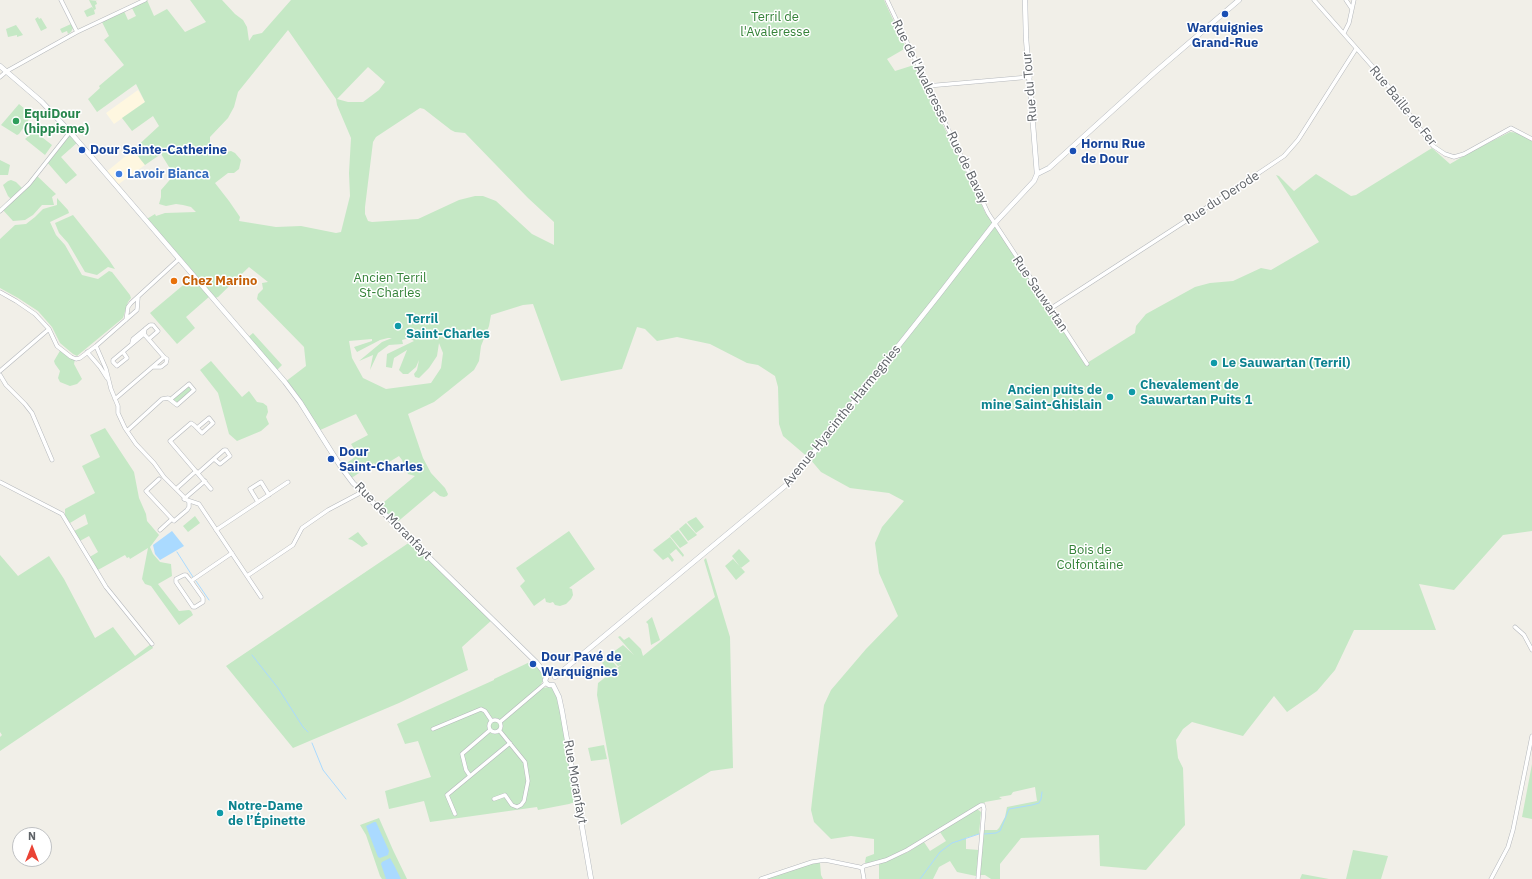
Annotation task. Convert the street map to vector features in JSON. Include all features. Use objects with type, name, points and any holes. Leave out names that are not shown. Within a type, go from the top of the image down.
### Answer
[{"type":"street","points":[[61,0],[77,32]]},
{"type":"street","points":[[0,77],[7,71],[77,32],[144,0]]},
{"type":"street","name":"Rue de l'Avaleresse - Rue de Bavay","points":[[886,0],[994,224]]},
{"type":"street","name":"Rue du Tour","points":[[1025,0],[1026,38],[1037,174]]},
{"type":"street","points":[[1037,174],[1049,168],[1154,73],[1239,0]]},
{"type":"street","name":"Rue Baille de Fer","points":[[1314,0],[1380,76],[1433,146],[1445,154],[1454,157],[1464,154],[1511,128],[1532,139]]},
{"type":"street","points":[[1346,0],[1352,9]]},
{"type":"street","points":[[1344,33],[1349,23],[1354,0]]},
{"type":"street","name":"Rue du Derode","points":[[1050,308],[1226,196],[1284,156],[1298,140],[1356,49]]},
{"type":"street","points":[[0,66],[42,102],[70,132],[179,259],[128,307],[126,320]]},
{"type":"street","points":[[927,86],[1030,77]]},
{"type":"street","points":[[0,211],[29,184],[70,132]]},
{"type":"street","name":"Avenue Hyacinthe Harmegnies","points":[[555,677],[791,481],[994,224],[1034,181],[1037,174]]},
{"type":"street","name":"Rue Sauwartan","points":[[994,224],[1087,364]]},
{"type":"street","name":"Rue de Moranfayt","points":[[179,259],[300,402],[341,466],[362,492],[534,660],[544,670],[547,676]]},
{"type":"street","points":[[0,292],[31,311],[48,329],[57,346],[71,357],[77,359],[96,346],[136,310],[138,298]]},
{"type":"street","points":[[123,352],[152,324],[158,331],[149,339]]},
{"type":"street","points":[[0,372],[48,329]]},
{"type":"street","points":[[114,398],[122,394],[164,357],[144,332]]},
{"type":"street","points":[[96,346],[104,364],[114,398],[118,406],[118,413],[126,430],[164,477],[184,499],[189,502],[189,507],[160,530]]},
{"type":"street","points":[[87,352],[100,367],[109,381]]},
{"type":"street","points":[[100,367],[104,364]]},
{"type":"street","points":[[0,375],[6,385],[32,413],[52,460]]},
{"type":"street","points":[[126,430],[162,399],[171,399],[177,405],[194,390],[189,384],[171,399]]},
{"type":"street","points":[[197,428],[208,418],[214,423],[202,433],[191,423],[170,441],[211,488]]},
{"type":"street","points":[[176,489],[214,459]]},
{"type":"street","points":[[159,479],[146,491],[173,520]]},
{"type":"street","points":[[184,499],[205,481]]},
{"type":"street","points":[[0,482],[62,514],[106,587],[152,644]]},
{"type":"street","points":[[258,502],[250,489],[261,482],[269,494]]},
{"type":"street","points":[[216,530],[288,482]]},
{"type":"street","points":[[247,576],[293,544],[302,528],[328,510],[362,492]]},
{"type":"street","points":[[184,499],[198,504],[261,597]]},
{"type":"street","points":[[191,581],[232,554]]},
{"type":"street","points":[[184,575],[191,581],[203,598],[203,602],[195,607],[193,607],[176,582],[176,579],[184,575]]},
{"type":"street","points":[[1515,627],[1524,635],[1532,650]]},
{"type":"street","points":[[499,730],[501,725],[500,722],[546,683],[547,676],[551,675],[555,677],[556,682],[553,685],[550,686],[546,683]]},
{"type":"street","name":"Rue Moranfayt","points":[[553,685],[559,697],[562,711],[591,879]]},
{"type":"street","points":[[433,729],[481,709],[491,720]]},
{"type":"street","points":[[491,720],[497,719],[500,722]]},
{"type":"street","points":[[490,730],[488,725],[491,720]]},
{"type":"street","points":[[490,730],[494,732],[499,730]]},
{"type":"street","points":[[470,776],[466,770],[462,754],[490,730]]},
{"type":"street","points":[[494,799],[505,795],[512,805],[517,807],[522,805],[528,781],[526,764],[499,730]]},
{"type":"street","points":[[1492,879],[1508,847],[1513,830],[1532,736]]},
{"type":"street","points":[[455,814],[447,795],[510,743]]},
{"type":"street","points":[[761,879],[820,860],[829,860],[862,868],[864,866],[886,860],[907,850],[983,805],[984,809],[978,879]]},
{"type":"street","points":[[862,868],[864,879]]},
{"type":"shaded area","points":[[138,90],[145,102],[114,124],[106,113]]},
{"type":"shaded area","points":[[133,150],[145,165],[116,186],[105,173]]},
{"type":"green space","points":[[89,0],[98,1],[96,1],[97,4],[95,5],[96,9],[94,10]]},
{"type":"green space","name":"Bois de Colfontaine","points":[[147,0],[154,16],[167,9],[185,32],[206,22],[190,0],[222,0],[243,20],[247,27],[249,41],[253,35],[262,33],[291,0],[884,0],[906,48],[887,59],[895,71],[914,65],[986,214],[988,213],[1087,363],[1135,333],[1136,326],[1146,314],[1195,287],[1210,283],[1233,281],[1261,268],[1271,270],[1319,242],[1276,175],[1279,176],[1294,191],[1316,174],[1351,196],[1356,195],[1432,148],[1450,164],[1510,132],[1519,133],[1532,141],[1532,531],[1503,535],[1454,590],[1419,584],[1436,630],[1354,630],[1335,670],[1317,691],[1287,712],[1274,696],[1243,736],[1192,722],[1183,729],[1176,740],[1178,758],[1183,768],[1185,825],[1146,870],[1100,866],[1099,835],[1021,838],[1000,864],[1000,879],[991,879],[985,875],[980,875],[984,830],[997,830],[999,828],[1005,817],[1007,807],[1037,801],[1035,787],[1013,792],[1011,795],[999,797],[1002,799],[985,802],[983,805],[891,858],[866,864],[866,857],[874,854],[874,839],[851,836],[831,839],[814,822],[811,810],[824,705],[831,690],[866,649],[898,616],[879,573],[875,543],[882,527],[904,501],[889,493],[850,488],[821,472],[810,459],[783,436],[779,424],[778,387],[775,376],[758,365],[747,363],[710,344],[677,337],[657,341],[645,329],[637,327],[622,369],[561,381],[533,304],[523,305],[491,315],[489,326],[481,346],[479,361],[474,370],[434,402],[408,414],[423,458],[431,473],[445,488],[448,494],[444,497],[440,496],[434,491],[395,524],[378,507],[415,476],[408,474],[399,456],[381,467],[376,466],[374,463],[350,479],[341,467],[358,455],[351,444],[368,435],[356,414],[318,431],[285,382],[306,366],[304,347],[257,299],[258,294],[263,289],[262,283],[268,282],[249,267],[218,297],[213,299],[210,296],[186,317],[195,328],[177,344],[150,313],[194,276],[145,220],[155,214],[156,216],[165,213],[196,212],[191,207],[183,205],[176,204],[166,206],[159,204],[161,190],[174,175],[161,154],[145,165],[133,150],[159,126],[153,116],[132,131],[122,118],[145,102],[136,84],[97,112],[88,99],[100,88],[99,86],[124,65],[104,40],[109,36],[102,22],[124,11],[128,20],[136,16],[131,6]],"holes":[[[288,30],[336,99],[337,105],[351,138],[349,173],[350,196],[341,232],[336,233],[301,226],[276,227],[239,221],[240,217],[215,183],[228,173],[234,173],[239,169],[241,160],[231,151],[222,154],[217,147],[210,145],[210,137],[228,118],[234,107],[238,92]],[[368,67],[385,82],[379,90],[363,102],[348,102],[337,99]],[[420,108],[424,109],[451,130],[465,133],[528,198],[554,222],[554,245],[532,234],[496,201],[483,196],[475,196],[459,200],[418,219],[368,221],[365,214],[365,207],[373,142],[376,137]],[[392,338],[382,342],[359,361],[373,355],[370,370],[378,353],[389,345],[403,344],[402,340],[409,338],[414,341],[387,354],[386,367],[392,368],[394,358],[407,350],[399,370],[403,374],[408,374],[416,367],[419,360],[417,370],[414,374],[415,377],[419,378],[429,368],[437,356],[439,343],[443,353],[441,368],[431,383],[386,389],[363,378],[352,358],[349,341],[372,339],[372,341],[354,347],[357,352],[380,340]]]},
{"type":"green space","points":[[92,7],[95,14],[87,17],[84,11]]},
{"type":"green space","points":[[38,17],[39,19],[41,18],[47,28],[41,31],[35,19]]},
{"type":"green space","points":[[71,24],[73,28],[71,32],[68,34],[67,31],[62,33],[60,29]]},
{"type":"green space","points":[[16,25],[23,35],[8,37],[6,29]]},
{"type":"green space","name":"EquiDour (hippisme)","points":[[19,104],[32,115],[17,135],[1,125]]},
{"type":"green space","points":[[34,131],[52,145],[45,155],[25,139]]},
{"type":"green space","points":[[70,132],[78,142],[61,157],[77,175],[66,184],[46,161]]},
{"type":"green space","points":[[0,160],[10,165],[8,175],[0,175]]},
{"type":"green space","points":[[35,174],[56,194],[52,197],[54,205],[42,205],[33,215],[25,220],[13,221],[2,209],[12,200],[8,196],[3,185],[11,180],[16,182],[24,190]]},
{"type":"green space","points":[[57,198],[69,213],[50,222],[56,235],[65,245],[82,275],[98,279],[109,271],[112,272],[131,298],[128,302],[123,318],[77,356],[60,343],[52,327],[38,311],[0,288],[0,239],[15,225],[26,224],[43,209],[57,205]]},
{"type":"green space","points":[[73,215],[115,269],[108,267],[97,275],[85,272],[68,243],[59,233],[55,223]]},
{"type":"green space","points":[[253,333],[282,365],[275,372],[246,339]]},
{"type":"green space","points":[[61,349],[75,359],[74,364],[82,379],[77,384],[70,386],[60,382],[58,378],[60,371],[54,361]]},
{"type":"green space","points":[[211,361],[242,397],[249,391],[257,402],[263,403],[267,406],[268,412],[266,417],[269,424],[261,431],[237,441],[229,434],[218,393],[200,370]]},
{"type":"green space","points":[[189,385],[193,390],[177,404],[172,399]]},
{"type":"green space","points":[[105,428],[134,472],[139,498],[146,514],[147,521],[159,535],[150,547],[153,554],[160,562],[171,564],[172,576],[158,584],[179,611],[189,610],[193,615],[179,625],[151,586],[145,584],[142,579],[148,548],[130,559],[125,555],[96,571],[88,558],[98,552],[89,536],[78,542],[72,532],[88,524],[85,514],[70,523],[65,516],[65,509],[95,493],[82,466],[100,457],[90,435]]},
{"type":"green space","points":[[195,516],[200,523],[188,532],[183,526]]},
{"type":"green space","points":[[696,517],[704,527],[696,533],[687,522]]},
{"type":"green space","points":[[686,523],[697,535],[688,541],[679,529]]},
{"type":"green space","points":[[678,530],[688,543],[680,548],[670,536]]},
{"type":"green space","points":[[569,531],[595,569],[569,588],[572,589],[573,595],[566,604],[560,606],[555,605],[553,602],[546,602],[545,598],[534,606],[520,586],[525,581],[516,568]]},
{"type":"green space","points":[[358,532],[368,544],[362,547],[348,539]]},
{"type":"green space","points":[[670,537],[684,555],[683,557],[676,549],[670,554],[667,550],[674,560],[672,562],[668,557],[663,560],[653,550]]},
{"type":"green space","points":[[410,542],[493,619],[462,647],[468,670],[399,703],[293,748],[226,666]]},
{"type":"green space","points":[[739,549],[750,561],[741,568],[732,556]]},
{"type":"green space","points":[[0,555],[18,576],[49,556],[64,579],[95,638],[113,627],[135,656],[151,644],[153,648],[0,751],[0,737],[2,735],[0,732]]},
{"type":"green space","points":[[706,558],[730,637],[733,768],[711,771],[621,825],[597,695],[598,683],[621,665],[618,666],[609,655],[623,645],[634,655],[618,637],[620,636],[624,640],[629,637],[641,649],[643,656],[715,597],[704,560]]},
{"type":"green space","points":[[733,559],[745,572],[736,580],[725,566]]},
{"type":"green space","points":[[652,617],[660,640],[651,645],[648,624],[646,622]]},
{"type":"green space","points":[[609,657],[617,667],[610,672],[602,663]]},
{"type":"green space","points":[[534,660],[546,674],[541,684],[543,688],[552,688],[556,693],[578,801],[538,810],[537,807],[430,822],[424,801],[389,809],[385,791],[431,777],[418,741],[405,744],[397,724]]},
{"type":"green space","points":[[604,745],[607,759],[591,761],[588,748]]},
{"type":"green space","points":[[1532,764],[1532,819],[1522,817]]},
{"type":"green space","points":[[977,809],[981,812],[979,834],[966,838],[966,849],[979,850],[976,876],[957,872],[950,861],[939,867],[933,879],[879,879],[879,864],[908,852],[924,842],[930,851],[946,841],[940,832]]},
{"type":"green space","points":[[379,818],[407,879],[382,879],[380,876],[366,835],[360,825]]},
{"type":"green space","points":[[1353,850],[1388,856],[1381,879],[1346,879]]},
{"type":"green space","points":[[817,861],[820,863],[821,875],[823,879],[761,879]]},
{"type":"green space","points":[[1302,874],[1329,879],[1300,879]]},
{"type":"water","points":[[172,531],[184,546],[160,560],[155,554],[153,545]]},
{"type":"water","points":[[376,822],[389,851],[388,855],[380,858],[378,857],[366,826]]},
{"type":"water","points":[[390,858],[401,879],[386,879],[381,864]]},
{"type":"waterway","points":[[177,552],[193,577]]},
{"type":"waterway","points":[[196,581],[209,600]]},
{"type":"waterway","points":[[252,655],[278,688],[303,727],[308,732]]},
{"type":"waterway","points":[[312,743],[323,770],[346,799]]},
{"type":"waterway","points":[[984,834],[996,833],[1000,831],[1009,809],[1039,803],[1042,792]]},
{"type":"waterway","points":[[920,879],[940,852],[952,843],[979,834]]},
{"type":"place","name":"Warquignies Grand-Rue","points":[[1225,14]]},
{"type":"place","name":"EquiDour (hippisme)","points":[[16,121]]},
{"type":"place","name":"Dour Sainte-Catherine","points":[[82,150]]},
{"type":"place","name":"Hornu Rue de Dour","points":[[1073,151]]},
{"type":"place","name":"Lavoir Bianca","points":[[119,174]]},
{"type":"place","name":"Chez Marino","points":[[174,281]]},
{"type":"place","name":"Terril Saint-Charles","points":[[398,326]]},
{"type":"place","name":"Le Sauwartan (Terril)","points":[[1214,363]]},
{"type":"place","name":"Chevalement de Sauwartan Puits 1","points":[[1132,392]]},
{"type":"place","name":"Ancien puits de mine Saint-Ghislain","points":[[1110,397]]},
{"type":"place","name":"Dour Saint-Charles","points":[[331,459]]},
{"type":"place","name":"Dour Pavé de Warquignies","points":[[533,664]]},
{"type":"place","name":"Notre-Dame de l’Épinette","points":[[220,813]]},
{"type":"park label","name":"Terril de l'Avaleresse","points":[[775,24]]},
{"type":"park label","name":"Ancien Terril St-Charles","points":[[390,286]]}]
